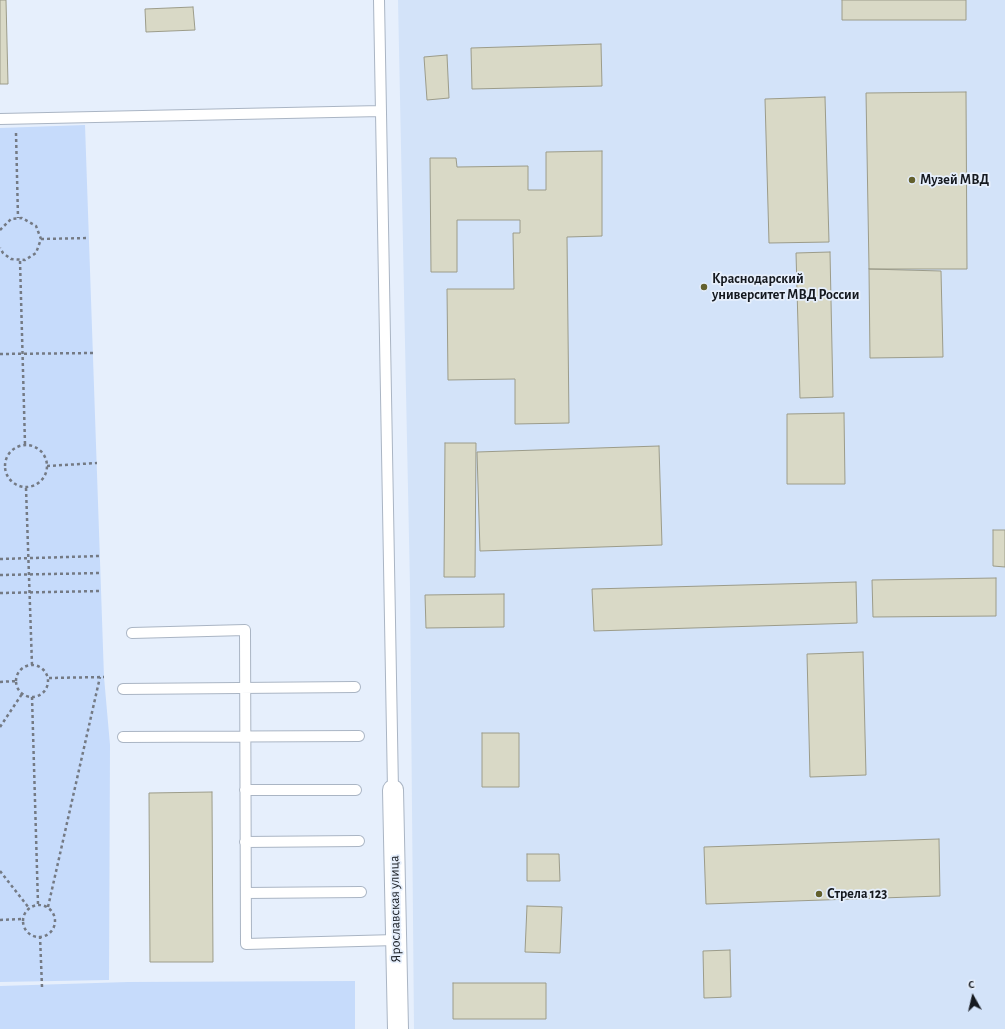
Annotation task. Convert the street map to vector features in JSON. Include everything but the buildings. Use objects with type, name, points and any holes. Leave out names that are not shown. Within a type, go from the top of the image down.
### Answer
[{"type":"street","name":"Ярославская улица","points":[[393,790],[398,1029]]},
{"type":"lane","points":[[379,0],[393,790]]},
{"type":"lane","points":[[0,119],[381,111]]},
{"type":"lane","points":[[132,633],[245,630],[246,944],[396,940]]},
{"type":"lane","points":[[123,689],[355,687]]},
{"type":"lane","points":[[123,737],[358,736]]},
{"type":"lane","points":[[245,790],[356,790]]},
{"type":"lane","points":[[245,842],[359,841]]},
{"type":"lane","points":[[246,893],[361,892]]},
{"type":"path","points":[[16,118],[18,218]]},
{"type":"path","points":[[0,230],[11,219],[18,218],[32,222],[36,226],[41,239],[36,253],[25,260],[20,261],[11,259],[3,253],[0,248]]},
{"type":"path","points":[[41,239],[89,238]]},
{"type":"path","points":[[20,261],[25,444]]},
{"type":"path","points":[[0,354],[93,353]]},
{"type":"path","points":[[25,444],[38,448],[46,458],[47,466],[43,479],[38,484],[26,488],[17,486],[9,480],[5,472],[4,465],[8,453],[17,446],[25,444]]},
{"type":"path","points":[[47,466],[97,462]]},
{"type":"path","points":[[26,488],[32,665]]},
{"type":"path","points":[[0,559],[100,556]]},
{"type":"path","points":[[0,575],[101,573]]},
{"type":"path","points":[[0,593],[101,591]]},
{"type":"path","points":[[32,665],[42,667],[49,678],[48,687],[43,694],[32,697],[22,694],[17,687],[16,682],[17,674],[24,666],[32,665]]},
{"type":"path","points":[[48,907],[100,677]]},
{"type":"path","points":[[49,678],[104,677]]},
{"type":"path","points":[[0,682],[16,682]]},
{"type":"path","points":[[0,727],[22,694]]},
{"type":"path","points":[[32,697],[38,904]]},
{"type":"path","points":[[0,871],[29,908]]},
{"type":"path","points":[[38,904],[48,907],[55,916],[55,924],[52,931],[44,936],[35,937],[27,932],[23,926],[23,919],[26,911],[38,904]]},
{"type":"path","points":[[0,920],[23,919]]},
{"type":"path","points":[[40,936],[42,987]]},
{"type":"shaded area","points":[[398,0],[1005,0],[1005,1029],[414,1029],[410,587]]},
{"type":"shaded area","points":[[85,125],[104,677],[110,745],[109,980],[0,982],[0,128]]},
{"type":"shaded area","points":[[355,981],[355,1029],[0,1029],[0,986],[128,982]]},
{"type":"place","name":"Музей МВД","points":[[912,180]]},
{"type":"place","name":"Краснодарский университет МВД России","points":[[704,287]]},
{"type":"place","name":"Стрела 123","points":[[819,894]]}]
